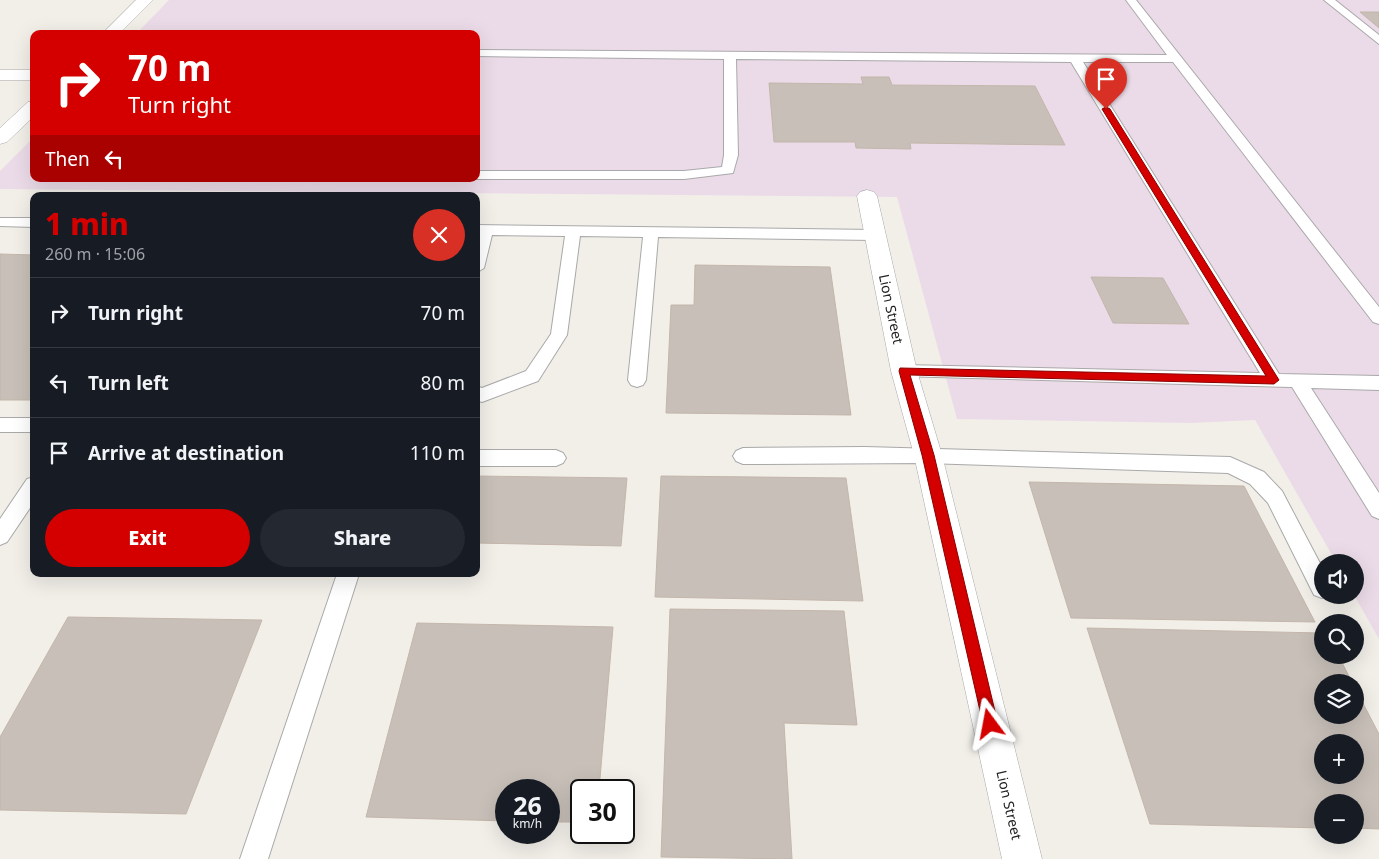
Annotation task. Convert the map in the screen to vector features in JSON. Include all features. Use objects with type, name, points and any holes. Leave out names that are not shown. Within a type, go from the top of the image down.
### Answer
[{"type":"street","points":[[114,30],[145,0]]},
{"type":"street","points":[[0,75],[30,75]]},
{"type":"street","points":[[0,138],[30,110]]},
{"type":"street","name":"Lion Street","points":[[867,196],[904,371],[928,455],[1022,859]]},
{"type":"lane","points":[[1130,0],[1379,318]]},
{"type":"lane","points":[[1330,0],[1379,40]]},
{"type":"lane","points":[[480,53],[1176,59]]},
{"type":"lane","points":[[480,175],[684,175],[728,170],[731,155],[730,55]]},
{"type":"lane","points":[[1075,58],[1274,380]]},
{"type":"lane","points":[[0,222],[30,223]]},
{"type":"lane","points":[[481,231],[875,234]]},
{"type":"lane","points":[[480,394],[532,376],[559,335],[573,232]]},
{"type":"lane","points":[[637,380],[651,232]]},
{"type":"lane","points":[[904,371],[1379,383]]},
{"type":"lane","points":[[1296,381],[1379,510]]},
{"type":"lane","points":[[0,425],[30,425]]},
{"type":"lane","points":[[743,456],[839,453],[1230,465],[1257,478],[1275,497],[1314,573]]},
{"type":"lane","points":[[480,458],[556,458]]},
{"type":"lane","points":[[0,536],[30,491]]},
{"type":"lane","points":[[254,859],[347,577]]},
{"type":"shaded area","points":[[169,0],[1379,0],[1379,639],[1359,604],[1364,604],[1364,554],[1331,554],[1255,420],[1191,423],[957,419],[897,197],[0,189],[0,171],[30,141],[30,182],[480,182],[480,30],[140,30]]},
{"type":"building","points":[[1360,12],[1379,12],[1379,28]]},
{"type":"building","points":[[861,77],[889,77],[892,85],[1035,86],[1065,145],[910,143],[911,149],[856,148],[855,142],[774,142],[769,83],[863,84]]},
{"type":"building","points":[[0,254],[30,255],[30,400],[0,400]]},
{"type":"building","points":[[695,265],[830,267],[851,415],[666,413],[671,305],[694,305]]},
{"type":"building","points":[[1091,277],[1163,278],[1189,324],[1113,323]]},
{"type":"building","points":[[480,476],[627,478],[621,546],[480,543]]},
{"type":"building","points":[[661,476],[846,478],[863,601],[655,597]]},
{"type":"building","points":[[1029,482],[1244,486],[1314,622],[1071,618]]},
{"type":"building","points":[[670,609],[844,611],[857,725],[784,723],[792,859],[661,857]]},
{"type":"building","points":[[68,617],[262,620],[186,814],[0,810],[0,737]]},
{"type":"building","points":[[417,623],[613,627],[600,779],[570,779],[570,822],[560,822],[560,779],[495,779],[495,821],[366,817]]},
{"type":"building","points":[[1087,628],[1314,633],[1314,664],[1343,664],[1348,674],[1314,674],[1314,724],[1364,724],[1364,705],[1379,734],[1379,829],[1364,828],[1364,794],[1314,794],[1314,828],[1150,824]]},
{"type":"route","points":[[990,724],[928,455],[904,371],[1274,380],[1106,109]]}]
